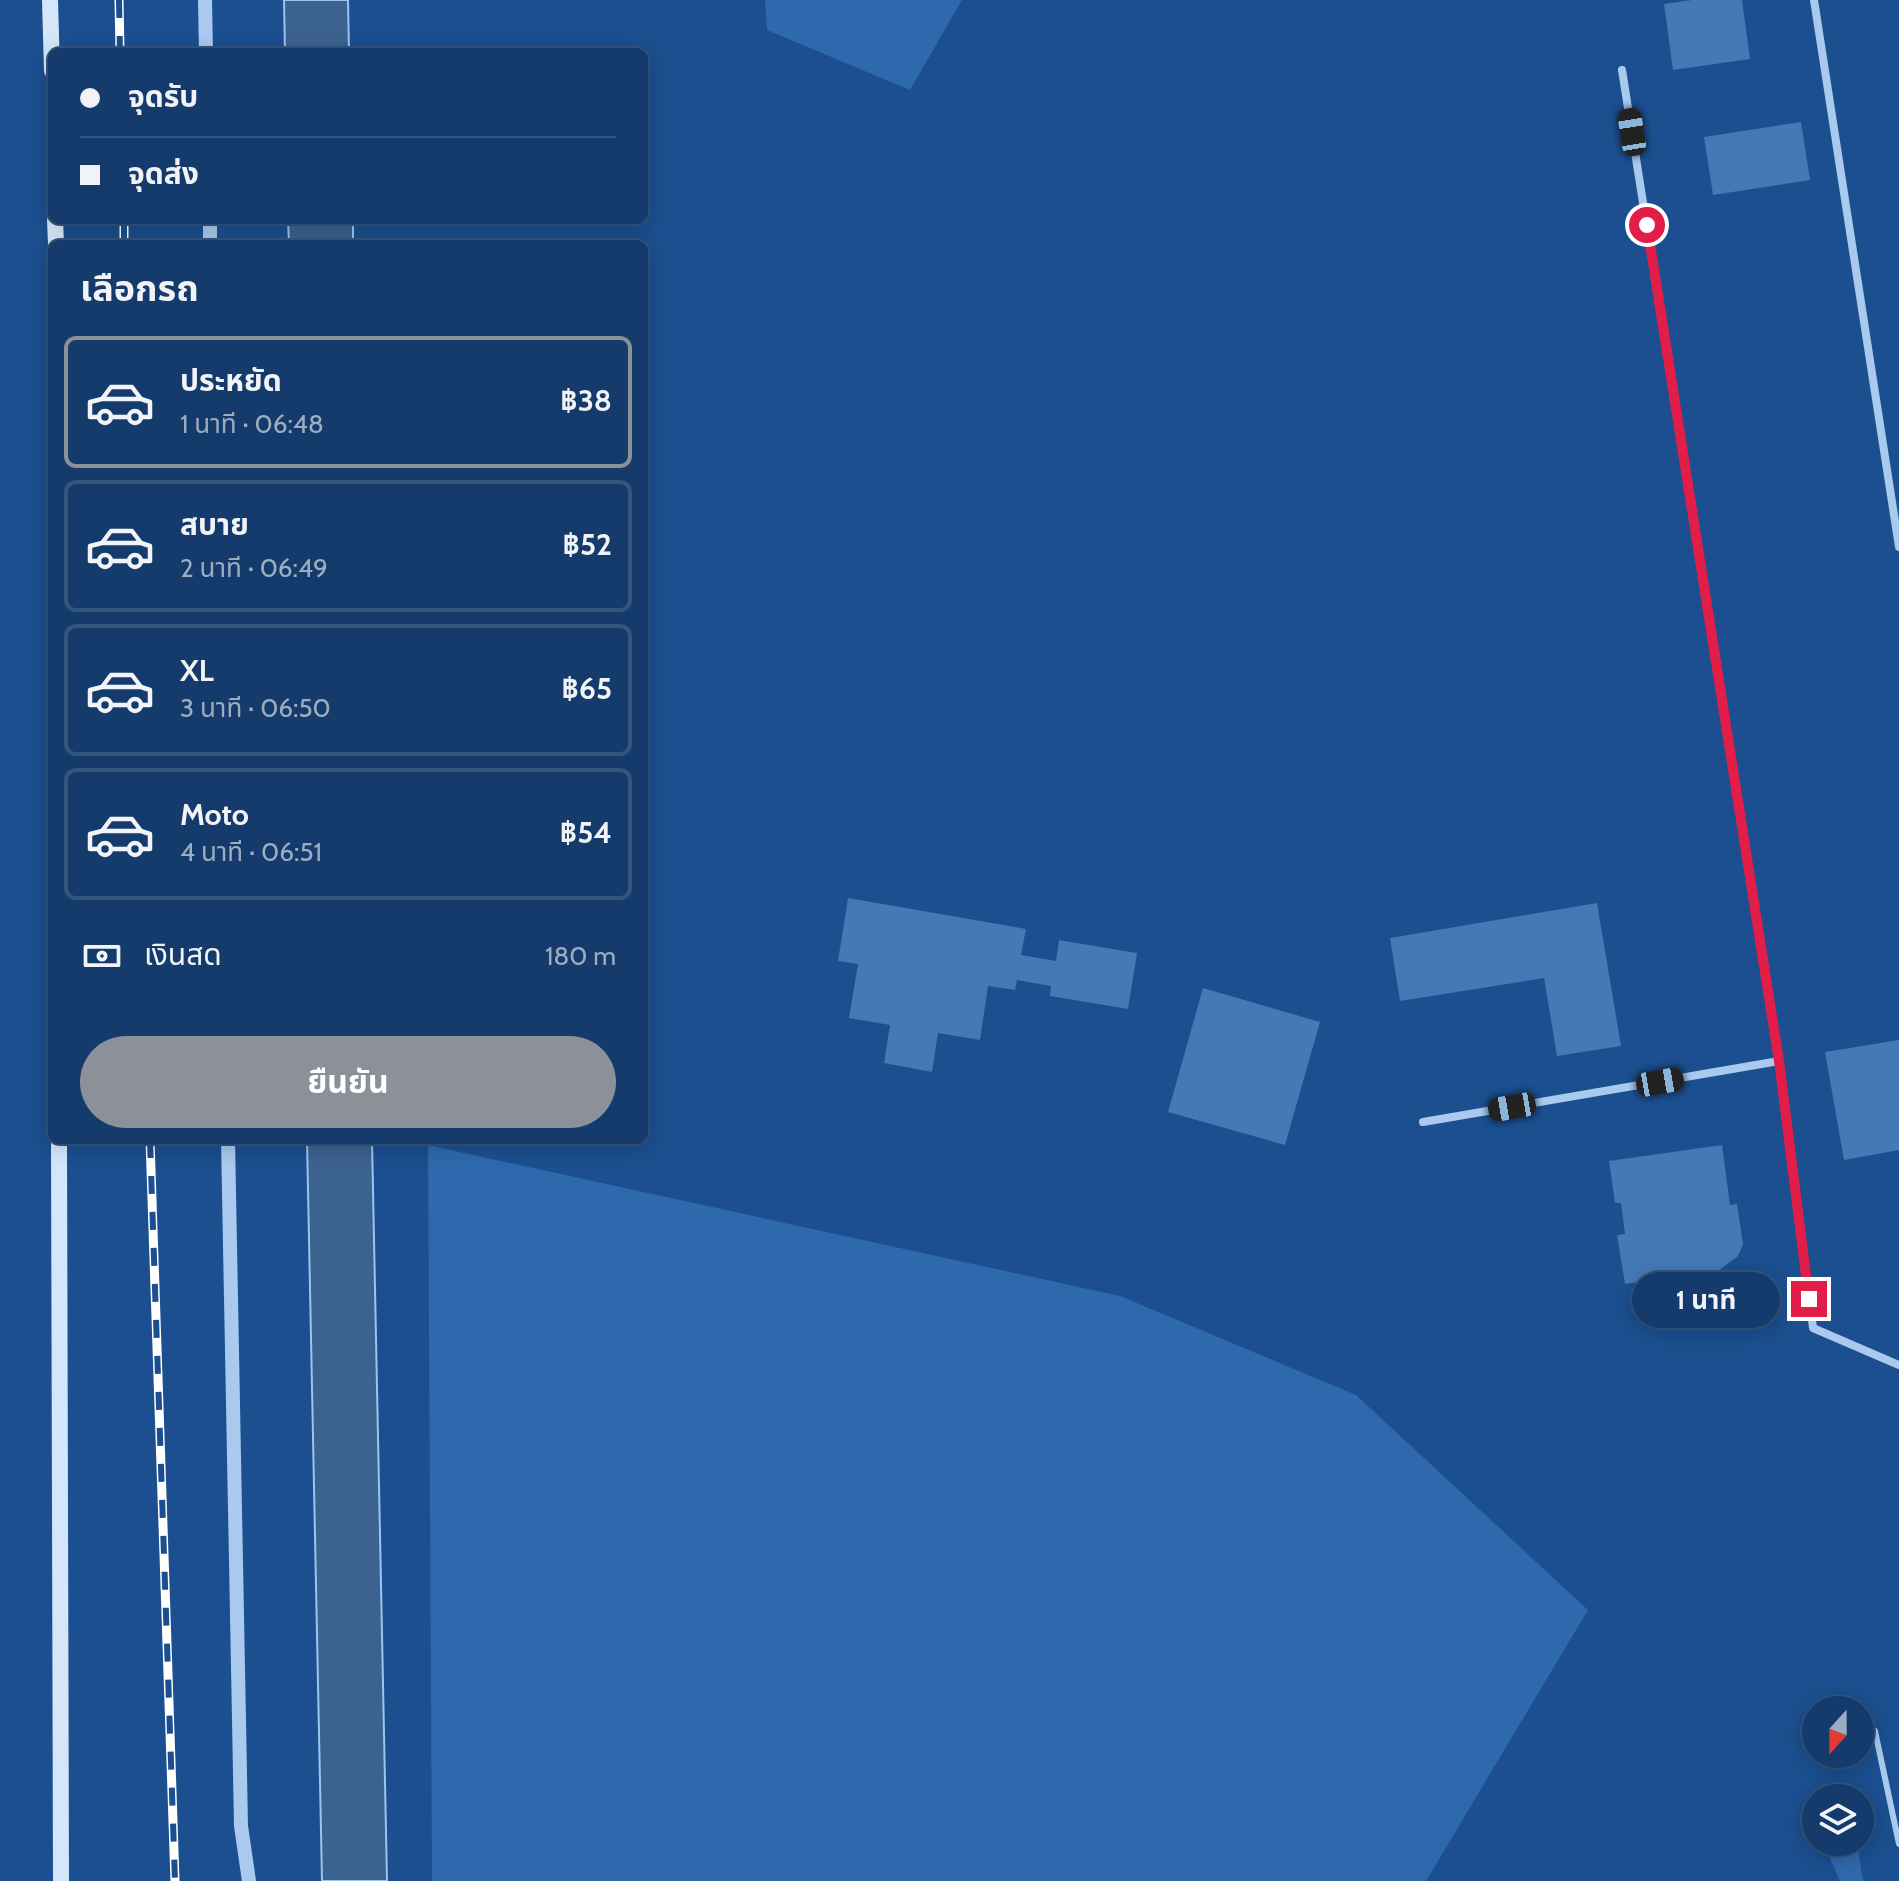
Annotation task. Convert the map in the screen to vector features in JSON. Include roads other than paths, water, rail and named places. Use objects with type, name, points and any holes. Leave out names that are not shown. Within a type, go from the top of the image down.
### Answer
[{"type":"main road","points":[[50,0],[51,48]]},
{"type":"main road","points":[[59,1144],[61,1881]]},
{"type":"street","points":[[205,0],[206,48]]},
{"type":"street","points":[[1814,0],[1899,547]]},
{"type":"street","points":[[1622,70],[1779,1061],[1813,1328],[1899,1365]]},
{"type":"street","points":[[1423,1122],[1779,1061]]},
{"type":"street","points":[[228,1144],[241,1826],[249,1881]]},
{"type":"lane","points":[[1875,1731],[1899,1844]]},
{"type":"railway","points":[[119,0],[120,48]]},
{"type":"railway","points":[[124,224],[124,240]]},
{"type":"railway","points":[[150,1144],[175,1881]]}]
